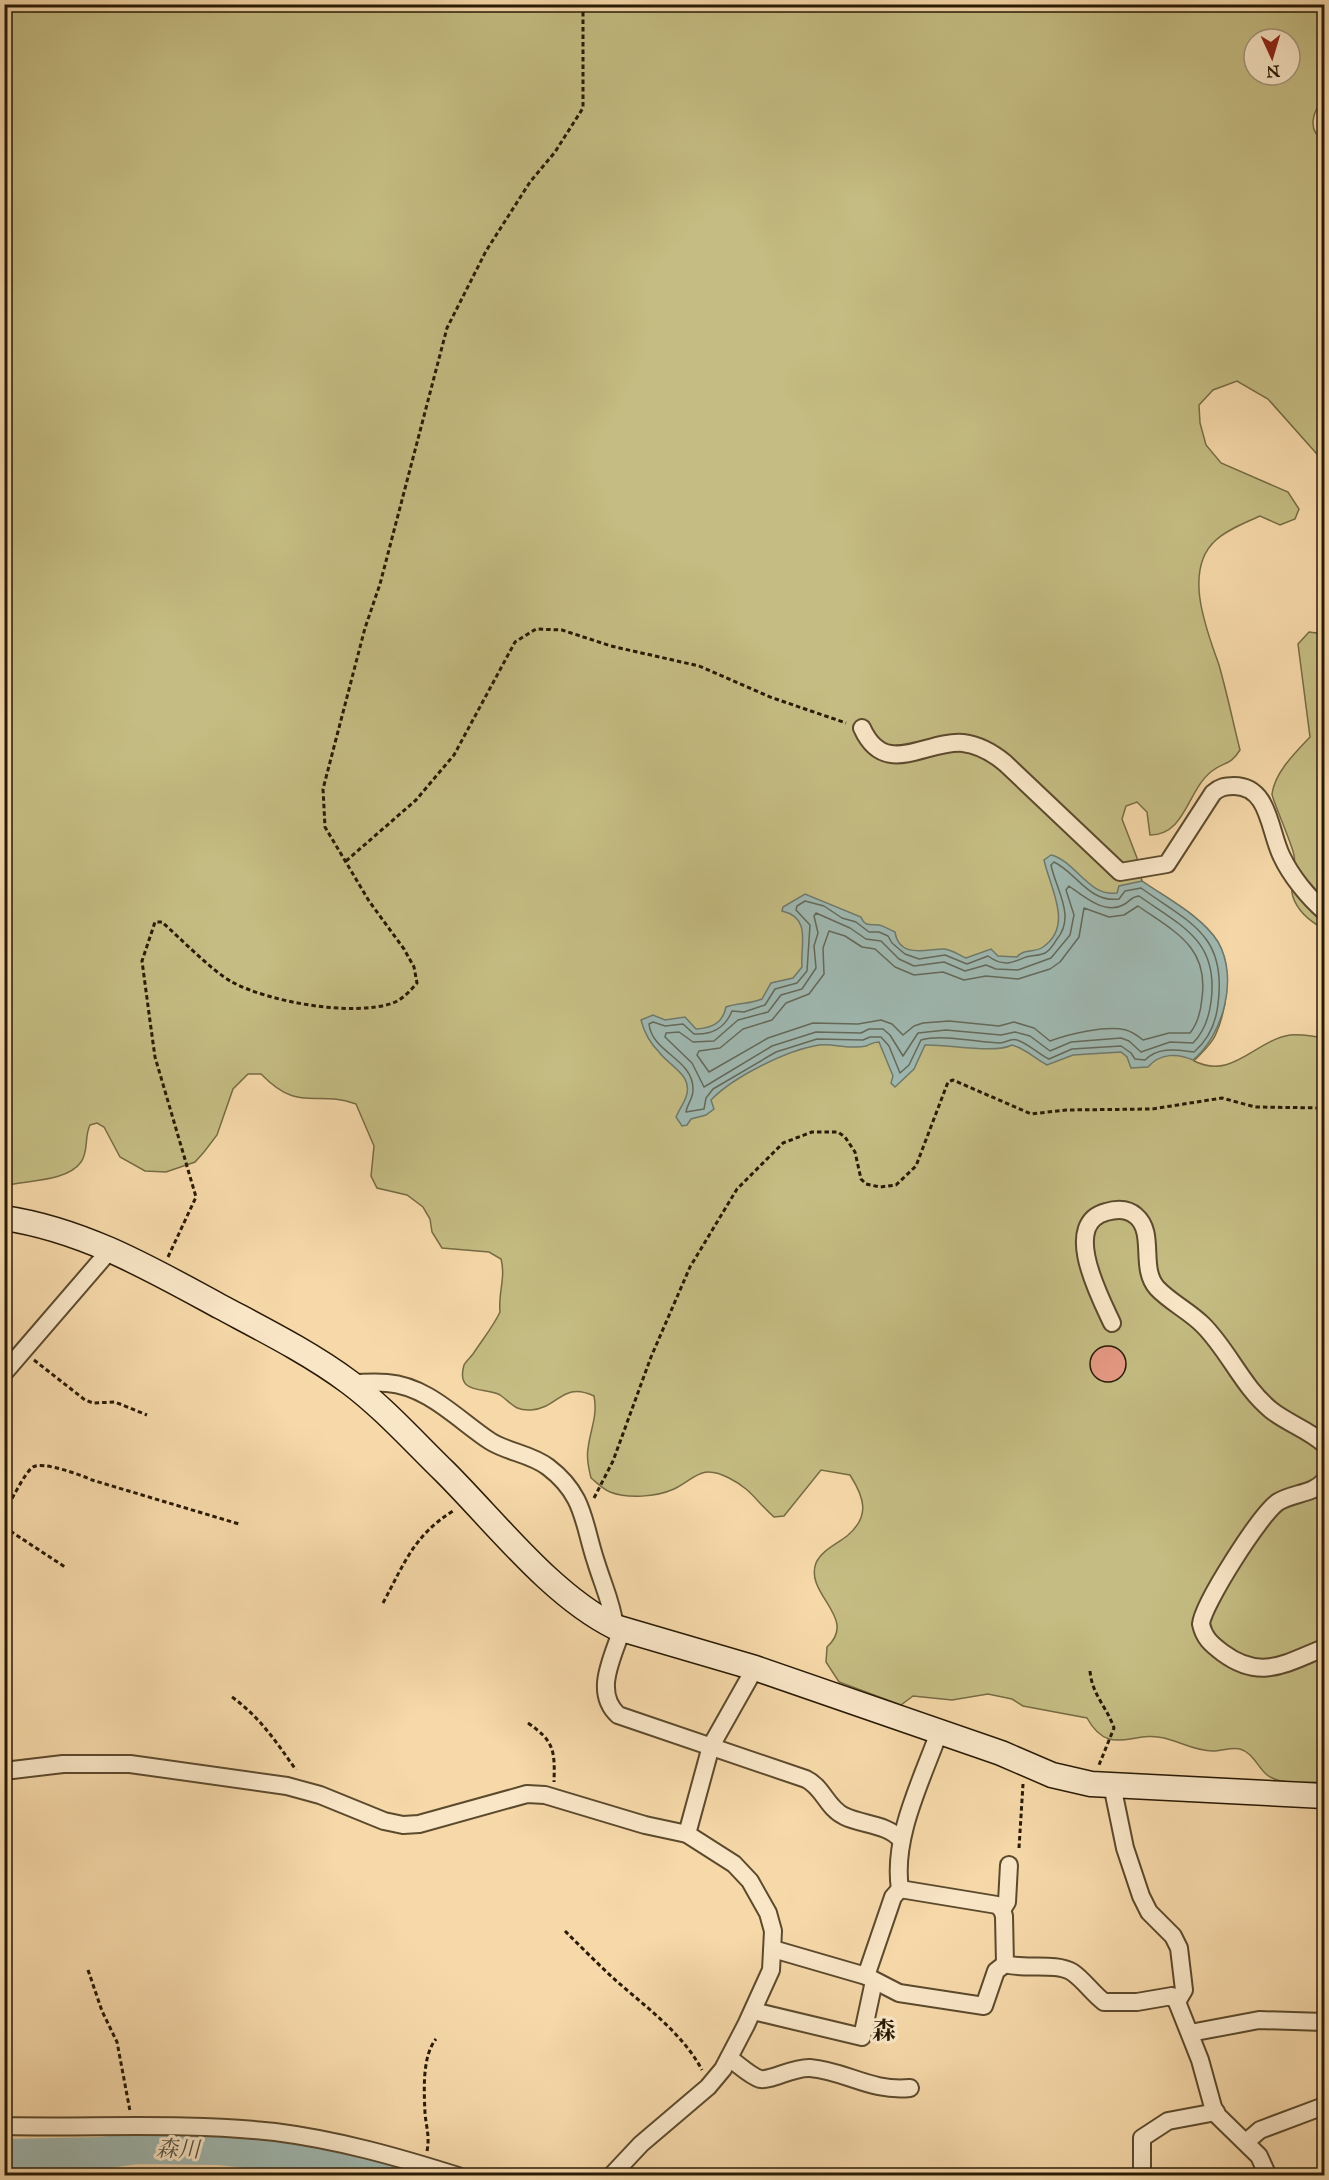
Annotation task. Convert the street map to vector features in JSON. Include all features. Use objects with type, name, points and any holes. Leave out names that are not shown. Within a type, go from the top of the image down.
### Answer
[{"type":"street","points":[[862,728],[867,738],[883,753],[896,755],[962,743],[989,751],[1005,763],[1120,872],[1167,864],[1213,793],[1220,787],[1246,787],[1257,794],[1268,814],[1282,858],[1296,880],[1324,911]]},
{"type":"street","points":[[1112,1323],[1092,1275],[1084,1241],[1085,1229],[1092,1219],[1101,1213],[1125,1210],[1135,1215],[1142,1223],[1155,1286],[1204,1326],[1260,1400],[1274,1412],[1324,1444]]},
{"type":"street","points":[[4,1218],[57,1228],[110,1250],[160,1274],[313,1358],[351,1383],[472,1499],[553,1583],[599,1619],[618,1628],[755,1668],[939,1732],[1052,1775],[1104,1785],[1324,1797]]},
{"type":"street","points":[[4,1373],[110,1250]]},
{"type":"street","points":[[351,1383],[390,1383],[434,1401],[490,1440],[548,1466],[574,1497],[585,1516],[595,1560],[618,1628],[605,1682],[607,1701],[611,1709],[628,1720],[711,1746],[813,1783],[845,1817],[890,1831],[901,1840]]},
{"type":"street","points":[[1324,1481],[1315,1489],[1275,1503],[1210,1596],[1201,1624],[1209,1642],[1231,1659],[1251,1667],[1274,1668],[1324,1648]]},
{"type":"street","points":[[687,1834],[711,1746],[755,1668]]},
{"type":"street","points":[[900,1889],[898,1875],[901,1840],[939,1732]]},
{"type":"street","points":[[4,1770],[63,1764],[130,1764],[287,1785],[384,1821],[402,1825],[419,1824],[527,1794],[554,1797],[604,1813],[687,1834],[734,1864],[750,1881],[768,1913],[773,1949],[771,1970],[729,2058],[708,2087],[641,2144],[611,2175]]},
{"type":"street","points":[[1104,1785],[1141,1896],[1149,1911],[1173,1936],[1179,1948],[1184,1990],[1177,2002]]},
{"type":"street","points":[[1005,1964],[1002,1910],[1007,1902],[1009,1865]]},
{"type":"street","points":[[900,1889],[996,1905],[1002,1910]]},
{"type":"street","points":[[753,2011],[862,2037],[870,1978],[892,1897],[900,1889]]},
{"type":"street","points":[[773,1949],[870,1978],[899,1993],[984,2006],[996,1971],[1005,1964]]},
{"type":"street","points":[[1005,1964],[1020,1968],[1053,1967],[1071,1972],[1104,2001],[1137,2002],[1172,1996],[1177,2002],[1190,2033],[1216,2112],[1259,2156],[1268,2175]]},
{"type":"street","points":[[1190,2033],[1259,2020],[1324,2022]]},
{"type":"street","points":[[729,2058],[758,2078],[764,2079],[793,2068],[825,2069],[890,2090],[910,2088]]},
{"type":"street","points":[[1246,2142],[1260,2130],[1324,2106]]},
{"type":"street","points":[[1142,2175],[1144,2170],[1142,2138],[1168,2121],[1216,2112]]},
{"type":"street","points":[[4,2126],[133,2127],[273,2132],[355,2145],[458,2175]]},
{"type":"path","points":[[160,1274],[196,1197],[155,1057],[142,961],[155,922],[162,922],[231,981],[276,998],[311,1006],[355,1009],[394,1002],[407,995],[417,983],[414,967],[369,901],[325,827],[323,789],[447,328],[486,250],[530,182],[555,152],[583,108],[583,4]]},
{"type":"path","points":[[345,861],[416,800],[454,755],[515,642],[536,629],[562,630],[611,646],[699,666],[770,697],[862,728]]},
{"type":"path","points":[[585,1516],[613,1461],[651,1357],[690,1267],[737,1189],[783,1143],[812,1132],[838,1132],[846,1137],[855,1152],[861,1179],[866,1184],[880,1187],[896,1185],[916,1166],[948,1082],[953,1080],[1031,1114],[1066,1110],[1152,1109],[1221,1098],[1255,1107],[1324,1108]]},
{"type":"path","points":[[23,1351],[85,1400],[93,1403],[116,1402],[147,1415]]},
{"type":"path","points":[[4,1511],[30,1469],[40,1465],[76,1472],[92,1480],[239,1524]]},
{"type":"path","points":[[383,1603],[418,1539],[429,1526],[472,1499]]},
{"type":"path","points":[[4,1527],[65,1567]]},
{"type":"path","points":[[1090,1671],[1095,1697],[1110,1716],[1114,1728],[1099,1763],[1104,1785]]},
{"type":"path","points":[[232,1698],[251,1710],[265,1726],[305,1782],[306,1791]]},
{"type":"path","points":[[528,1723],[546,1736],[552,1747],[554,1797]]},
{"type":"path","points":[[1019,1848],[1024,1763]]},
{"type":"path","points":[[565,1931],[613,1978],[648,2006],[689,2050],[699,2064],[708,2087]]},
{"type":"path","points":[[88,1970],[123,2061],[133,2127]]},
{"type":"path","points":[[422,2164],[429,2140],[425,2113],[426,2077],[430,2047],[436,2039]]},
{"type":"shaded area","points":[[5,5],[1324,5],[1324,98],[1314,114],[1313,126],[1318,137],[1324,141],[1324,462],[1268,399],[1237,381],[1213,390],[1199,405],[1200,423],[1206,445],[1221,463],[1288,492],[1299,509],[1295,519],[1280,525],[1260,516],[1237,526],[1216,540],[1206,553],[1200,567],[1200,601],[1222,676],[1240,750],[1233,759],[1212,771],[1204,779],[1179,820],[1171,828],[1162,833],[1150,835],[1147,812],[1137,802],[1126,806],[1122,819],[1137,858],[1142,881],[1203,924],[1223,952],[1227,989],[1223,1014],[1213,1040],[1194,1061],[1208,1066],[1232,1063],[1265,1044],[1290,1035],[1319,1037],[1324,1044],[1324,1782],[1294,1782],[1272,1778],[1248,1753],[1240,1749],[1206,1751],[1153,1736],[1113,1740],[1095,1730],[1087,1718],[1023,1706],[1012,1699],[988,1694],[952,1700],[913,1696],[901,1705],[839,1682],[826,1662],[827,1647],[835,1636],[837,1626],[814,1574],[816,1563],[822,1554],[847,1536],[860,1521],[862,1499],[850,1475],[821,1470],[784,1516],[774,1517],[743,1486],[712,1472],[699,1474],[667,1492],[651,1495],[625,1496],[602,1487],[591,1478],[587,1453],[594,1417],[594,1396],[583,1392],[567,1393],[548,1405],[525,1410],[514,1406],[500,1395],[474,1389],[464,1382],[462,1375],[464,1365],[500,1312],[503,1272],[501,1259],[489,1252],[442,1248],[432,1232],[430,1219],[423,1207],[407,1195],[377,1188],[371,1176],[374,1146],[356,1104],[341,1100],[297,1097],[275,1086],[261,1074],[248,1074],[233,1089],[217,1135],[195,1162],[166,1172],[145,1171],[120,1157],[104,1127],[97,1123],[90,1125],[83,1158],[75,1169],[56,1177],[5,1186]]},
{"type":"shaded area","points":[[1309,632],[1324,634],[1324,929],[1306,916],[1293,897],[1291,886],[1294,855],[1272,794],[1281,771],[1310,737],[1298,644]]},
{"type":"water","points":[[1051,855],[1068,864],[1098,890],[1107,893],[1117,893],[1119,886],[1142,881],[1203,924],[1218,942],[1227,972],[1225,1005],[1213,1036],[1193,1060],[1181,1056],[1169,1056],[1158,1059],[1148,1067],[1131,1068],[1127,1057],[1121,1052],[1073,1055],[1047,1065],[1012,1045],[1004,1048],[983,1049],[925,1045],[914,1069],[895,1087],[891,1083],[893,1076],[879,1042],[860,1047],[819,1045],[792,1052],[746,1074],[711,1100],[714,1109],[706,1115],[691,1119],[687,1125],[682,1126],[676,1117],[686,1097],[687,1083],[653,1045],[641,1020],[653,1015],[665,1020],[685,1017],[696,1029],[707,1027],[719,1021],[726,1007],[762,999],[771,983],[793,978],[802,967],[802,933],[798,919],[782,911],[783,907],[805,894],[861,917],[866,924],[881,926],[895,932],[902,946],[914,951],[946,949],[966,958],[991,949],[998,956],[1017,957],[1023,952],[1043,947],[1052,938],[1057,928],[1059,918],[1057,906],[1044,860]]},
{"type":"building","points":[[1108,1346],[1121,1351],[1126,1364],[1121,1377],[1108,1382],[1095,1377],[1090,1364],[1095,1351]]},
{"type":"waterway","name":"森川","points":[[4,2155],[101,2153],[138,2148],[219,2149],[304,2158],[386,2176]]},
{"type":"district","name":"森","points":[[884,2031]]}]
